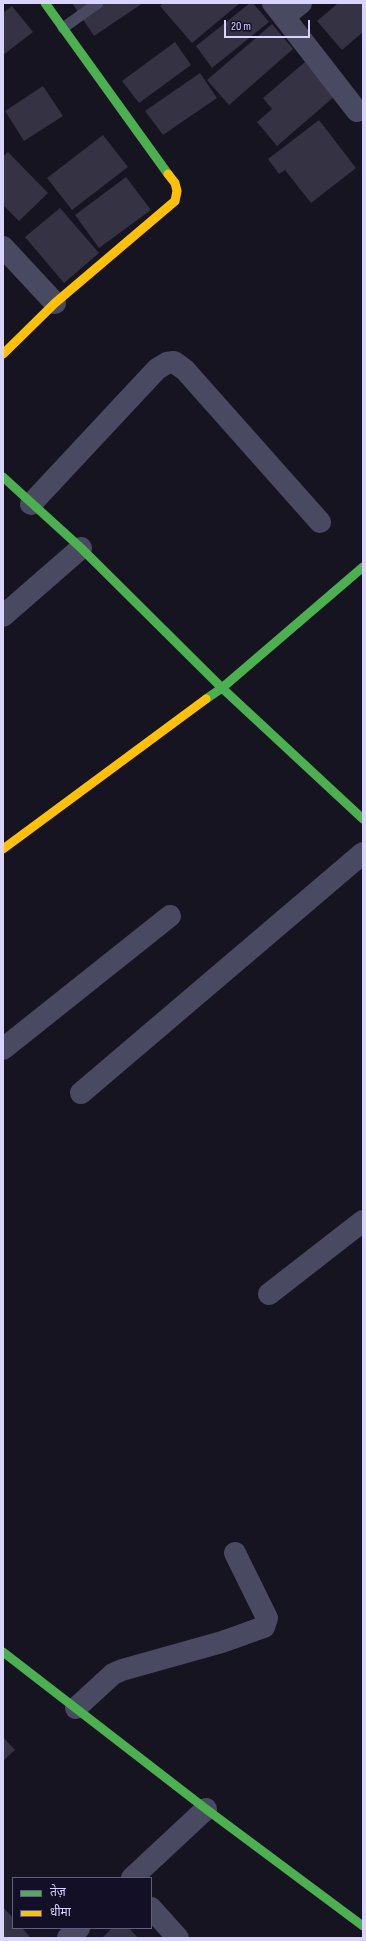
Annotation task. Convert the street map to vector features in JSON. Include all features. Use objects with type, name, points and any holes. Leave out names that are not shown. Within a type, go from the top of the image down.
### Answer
[{"type":"street","points":[[3,354],[55,303],[171,205],[175,201],[178,191],[175,183],[45,3]]},
{"type":"street","points":[[301,3],[279,10],[357,111]]},
{"type":"street","points":[[3,247],[55,303]]},
{"type":"street","points":[[31,504],[157,369],[167,363],[174,362],[185,370],[320,522]]},
{"type":"street","points":[[3,477],[81,548],[222,688],[363,819]]},
{"type":"street","points":[[3,616],[81,548]]},
{"type":"street","points":[[3,849],[104,773],[222,688],[363,567]]},
{"type":"street","points":[[81,1093],[363,853]]},
{"type":"street","points":[[3,1049],[170,916]]},
{"type":"street","points":[[270,1294],[363,1221]]},
{"type":"street","points":[[76,1708],[113,1674],[122,1670],[222,1642],[264,1627],[267,1618],[235,1553]]},
{"type":"street","points":[[3,1652],[206,1809],[363,1926]]},
{"type":"street","points":[[133,1877],[206,1809]]},
{"type":"street","points":[[152,1909],[178,1938]]},
{"type":"street","points":[[340,1909],[363,1916]]},
{"type":"street","points":[[68,1938],[78,1929]]},
{"type":"lane","points":[[63,28],[98,3]]},
{"type":"building","points":[[72,3],[143,3],[94,36]]},
{"type":"building","points":[[163,3],[240,3],[192,43],[160,6]]},
{"type":"building","points":[[250,3],[253,3],[269,22],[212,68],[196,46]]},
{"type":"building","points":[[338,3],[363,3],[363,32],[342,50],[317,21]]},
{"type":"building","points":[[12,6],[33,32],[3,55],[3,13]]},
{"type":"building","points":[[272,24],[293,49],[229,105],[207,80]]},
{"type":"building","points":[[175,42],[191,65],[139,103],[122,81]]},
{"type":"building","points":[[305,62],[335,96],[277,146],[257,122],[272,109],[263,98]]},
{"type":"building","points":[[200,73],[217,98],[163,135],[145,111]]},
{"type":"building","points":[[43,86],[63,116],[24,141],[5,111]]},
{"type":"building","points":[[319,120],[356,168],[311,203],[285,170],[279,174],[268,159]]},
{"type":"building","points":[[103,135],[128,167],[72,210],[47,178]]},
{"type":"building","points":[[8,152],[48,193],[19,221],[3,205],[3,156]]},
{"type":"building","points":[[126,177],[151,210],[99,248],[75,215]]},
{"type":"building","points":[[60,208],[99,253],[64,283],[25,237]]},
{"type":"building","points":[[3,1737],[15,1750],[3,1761]]},
{"type":"building","points":[[3,1907],[12,1917],[12,1929],[23,1929],[31,1938],[3,1938]]},
{"type":"building","points":[[111,1929],[130,1929],[138,1938],[102,1938]]},
{"type":"traffic: fast","points":[[45,3],[168,174]]},
{"type":"traffic: fast","points":[[3,477],[81,548],[222,688],[363,819]]},
{"type":"traffic: fast","points":[[206,699],[222,688],[363,567]]},
{"type":"traffic: fast","points":[[3,1652],[206,1809],[363,1926]]},
{"type":"traffic: slow","points":[[3,354],[55,303],[175,201],[177,191],[175,183],[168,174]]},
{"type":"traffic: slow","points":[[3,849],[206,699]]}]
